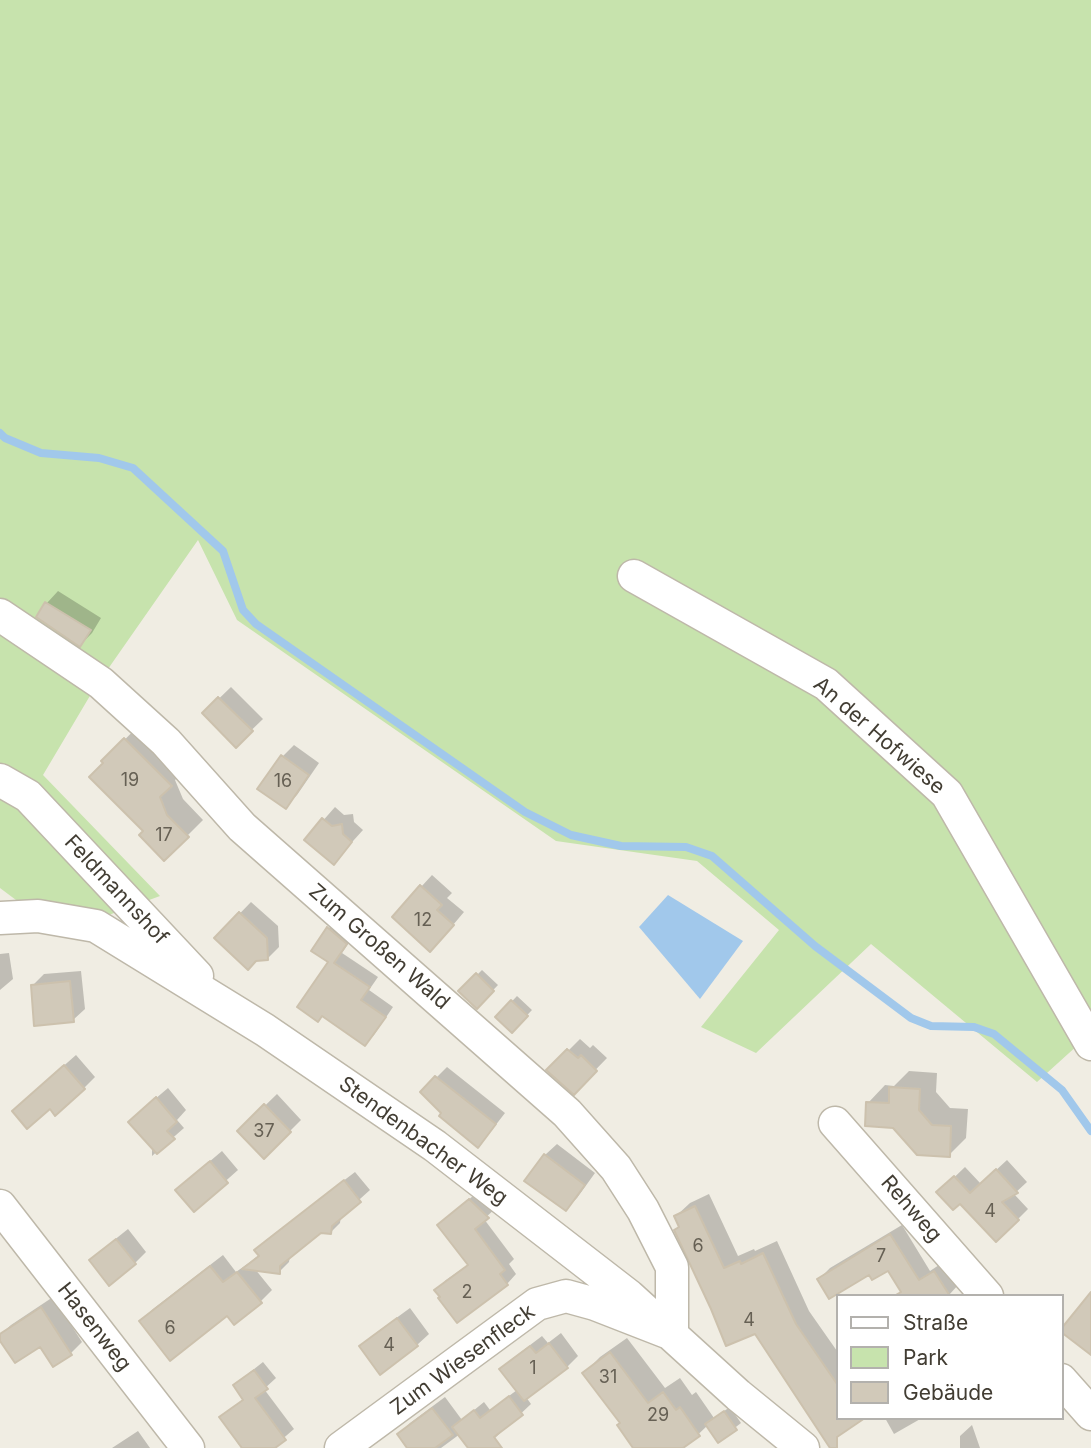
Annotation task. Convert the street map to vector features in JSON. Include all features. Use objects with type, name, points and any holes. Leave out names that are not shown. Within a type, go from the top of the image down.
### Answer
[{"type":"street","name":"An der Hofwiese","points":[[634,576],[826,684],[947,794],[1091,1044]]},
{"type":"street","name":"Zum Großen Wald","points":[[0,615],[101,682],[166,742],[242,827],[567,1112],[616,1168],[643,1210],[672,1267],[671,1334]]},
{"type":"street","name":"Feldmannshof","points":[[0,780],[28,796],[226,1007]]},
{"type":"street","name":"Stendenbacher Weg","points":[[0,918],[38,916],[96,926],[265,1030],[435,1146],[629,1296],[738,1395],[802,1447]]},
{"type":"street","name":"Rehweg","points":[[835,1123],[985,1294]]},
{"type":"street","name":"Hasenweg","points":[[0,1206],[188,1448]]},
{"type":"street","name":"Zum Wiesenfleck","points":[[341,1448],[537,1304],[565,1296],[595,1304],[671,1334]]},
{"type":"street","points":[[1063,1382],[1091,1414]]},
{"type":"green space","points":[[0,0],[1091,0],[1091,1054],[1079,1044],[1037,1082],[871,944],[756,1053],[701,1027],[779,930],[697,861],[556,841],[237,620],[198,540],[94,689],[43,775],[160,896],[60,933],[0,888]]},
{"type":"water","points":[[668,895],[743,941],[700,999],[639,927]]},
{"type":"building","points":[[45,602],[91,630],[80,647],[36,617]]},
{"type":"building","points":[[218,697],[253,731],[236,748],[202,713]]},
{"type":"building","points":[[124,738],[172,786],[160,797],[167,815],[189,837],[164,861],[139,835],[143,831],[89,777]]},
{"type":"building","points":[[281,755],[309,775],[286,809],[257,789]]},
{"type":"building","points":[[322,818],[332,826],[342,824],[343,834],[352,842],[334,865],[304,840]]},
{"type":"building","points":[[420,885],[442,905],[437,910],[454,925],[430,952],[392,917]]},
{"type":"building","points":[[239,912],[267,938],[268,960],[256,961],[248,970],[214,938]]},
{"type":"building","points":[[327,927],[347,944],[334,963],[370,987],[361,1000],[386,1017],[365,1046],[322,1016],[318,1022],[297,1007],[328,962],[311,951]]},
{"type":"building","points":[[476,973],[494,991],[477,1009],[458,991]]},
{"type":"building","points":[[70,981],[74,1022],[34,1026],[31,985]]},
{"type":"building","points":[[511,1000],[528,1016],[512,1033],[495,1017]]},
{"type":"building","points":[[567,1049],[578,1058],[581,1055],[597,1071],[574,1095],[546,1070]]},
{"type":"building","points":[[64,1065],[85,1089],[55,1116],[50,1109],[27,1129],[12,1111]]},
{"type":"building","points":[[435,1076],[496,1124],[478,1148],[439,1116],[441,1113],[420,1092]]},
{"type":"building","points":[[889,1087],[920,1089],[919,1110],[932,1125],[951,1126],[950,1157],[917,1155],[893,1128],[865,1126],[866,1102],[889,1103]]},
{"type":"building","points":[[156,1097],[177,1122],[167,1131],[175,1139],[157,1154],[128,1122]]},
{"type":"building","points":[[264,1104],[291,1132],[264,1159],[237,1131]]},
{"type":"building","points":[[544,1154],[585,1185],[566,1211],[524,1181]]},
{"type":"building","points":[[210,1161],[228,1183],[194,1212],[175,1190]]},
{"type":"building","points":[[996,1169],[1018,1193],[1002,1202],[1019,1220],[996,1242],[960,1204],[953,1210],[936,1192],[954,1176],[970,1193]]},
{"type":"building","points":[[344,1180],[361,1202],[332,1226],[331,1234],[321,1233],[280,1266],[280,1274],[242,1269],[259,1256],[254,1250]]},
{"type":"building","points":[[469,1199],[489,1218],[475,1229],[505,1270],[500,1274],[508,1285],[457,1323],[434,1290],[468,1265],[437,1225]]},
{"type":"building","points":[[695,1206],[724,1268],[740,1261],[741,1264],[763,1253],[796,1324],[836,1383],[836,1420],[862,1420],[837,1437],[837,1448],[830,1448],[755,1334],[726,1346],[674,1230],[679,1227],[674,1216]]},
{"type":"building","points":[[890,1234],[919,1280],[934,1271],[949,1294],[898,1294],[901,1292],[888,1271],[872,1280],[869,1275],[829,1299],[817,1279]]},
{"type":"building","points":[[116,1239],[136,1264],[109,1286],[89,1260]]},
{"type":"building","points":[[210,1266],[223,1282],[237,1272],[262,1303],[234,1325],[227,1316],[170,1361],[139,1321]]},
{"type":"building","points":[[1091,1292],[1091,1355],[1063,1334],[1063,1327]]},
{"type":"building","points":[[41,1307],[72,1355],[53,1367],[40,1347],[15,1363],[0,1341],[0,1334]]},
{"type":"building","points":[[397,1318],[418,1346],[380,1375],[359,1346]]},
{"type":"building","points":[[549,1343],[568,1368],[524,1401],[499,1369],[530,1346],[536,1353]]},
{"type":"building","points":[[610,1352],[648,1403],[663,1392],[676,1410],[680,1407],[700,1436],[683,1448],[633,1448],[617,1425],[620,1423],[582,1373]]},
{"type":"building","points":[[254,1370],[268,1389],[255,1398],[286,1440],[275,1448],[242,1448],[219,1417],[243,1400],[233,1385]]},
{"type":"building","points":[[509,1396],[523,1415],[494,1437],[502,1448],[468,1448],[452,1427],[474,1410],[480,1418]]},
{"type":"building","points":[[432,1408],[453,1435],[435,1448],[407,1448],[397,1434]]},
{"type":"building","points":[[724,1411],[737,1430],[718,1443],[705,1424]]},
{"type":"waterway","points":[[0,433],[5,438],[41,453],[99,458],[133,468],[223,551],[243,610],[256,624],[525,812],[571,835],[621,846],[686,847],[712,856],[815,946],[911,1018],[931,1026],[974,1027],[994,1034],[1062,1090],[1091,1131]]}]
